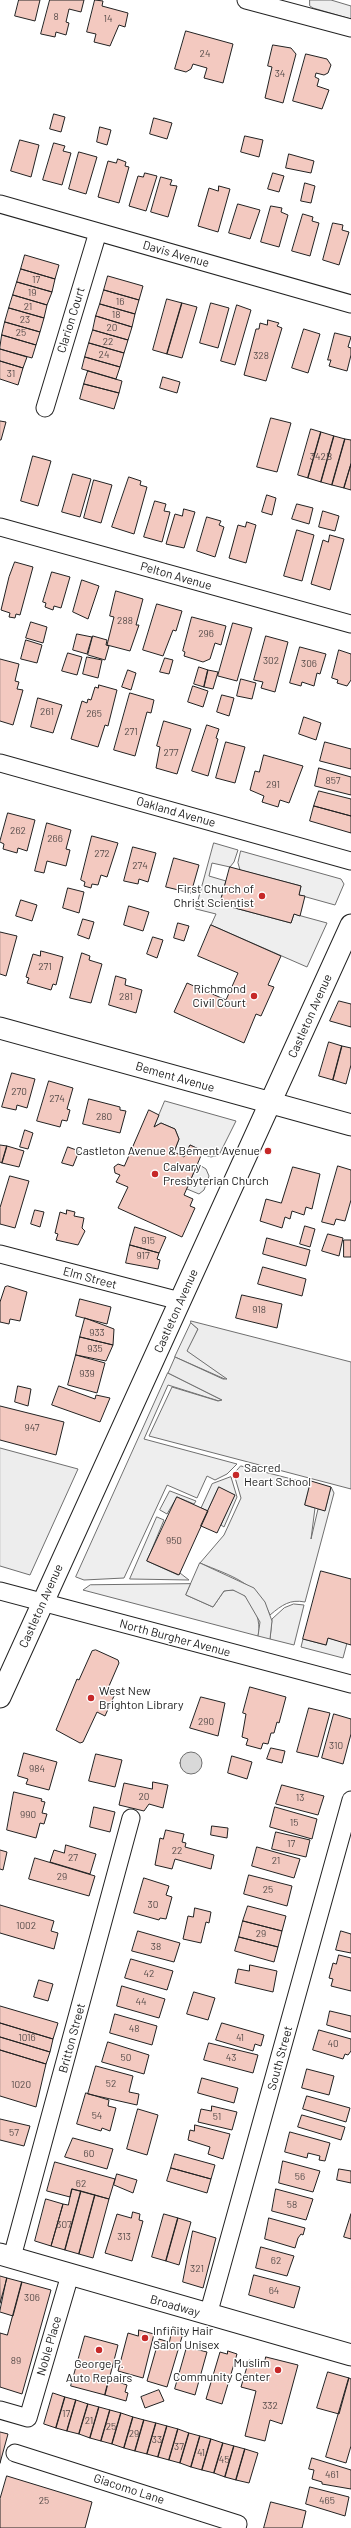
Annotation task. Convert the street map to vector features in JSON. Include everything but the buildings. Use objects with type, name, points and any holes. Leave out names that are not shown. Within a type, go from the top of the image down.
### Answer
[{"type":"street","points":[[246,0],[301,7],[351,28]]},
{"type":"street","name":"Davis Avenue","points":[[0,204],[351,304]]},
{"type":"street","name":"Clarion Court","points":[[45,408],[98,232]]},
{"type":"street","name":"Pelton Avenue","points":[[0,527],[351,624]]},
{"type":"street","name":"Oakland Avenue","points":[[0,763],[351,860]]},
{"type":"street","name":"Castleton Avenue","points":[[0,1697],[351,925]]},
{"type":"street","name":"Bement Avenue","points":[[0,1028],[351,1126]]},
{"type":"street","name":"Elm Street","points":[[0,1254],[180,1301]]},
{"type":"street","name":"North Burgher Avenue","points":[[0,1591],[351,1684]]},
{"type":"street","name":"South Street","points":[[208,2316],[351,1800]]},
{"type":"street","name":"Britton Street","points":[[6,2256],[131,1818]]},
{"type":"street","name":"Broadway","points":[[6,2256],[208,2316],[351,2356]]},
{"type":"street","name":"Noble Place","points":[[0,2410],[28,2418],[70,2275]]},
{"type":"street","name":"Giacomo Lane","points":[[15,2453],[238,2524],[237,2528]]},
{"type":"shaded area","points":[[310,0],[331,0],[351,6],[351,19],[313,8],[310,6]]},
{"type":"shaded area","points":[[214,843],[238,850],[234,862],[230,867],[212,863],[209,876],[226,881],[220,904],[291,923],[294,914],[327,923],[307,967],[211,925],[216,914],[196,909]]},
{"type":"shaded area","points":[[241,851],[341,879],[344,884],[335,905],[299,895],[301,886],[240,870],[238,863]]},
{"type":"shaded area","points":[[165,1101],[236,1121],[219,1155],[211,1157],[202,1154],[203,1151],[190,1145],[184,1157],[174,1152],[179,1139],[175,1129],[161,1123],[154,1127]]},
{"type":"shaded area","points":[[198,1164],[206,1169],[209,1176],[204,1190],[199,1194],[187,1189]]},
{"type":"shaded area","points":[[191,1321],[351,1362],[351,1489],[149,1436],[172,1387],[218,1401],[222,1400],[168,1373],[175,1357],[223,1379],[227,1379],[187,1351],[198,1329],[191,1323]]},
{"type":"shaded area","points":[[191,1323],[198,1329],[188,1351],[227,1378],[227,1380],[175,1357]]},
{"type":"shaded area","points":[[168,1373],[222,1400],[219,1401],[168,1385],[144,1439],[237,1464],[227,1474],[215,1480],[207,1476],[197,1498],[167,1485],[124,1578],[84,1580],[76,1577]]},
{"type":"shaded area","points":[[0,1448],[78,1469],[30,1575],[0,1566]]},
{"type":"shaded area","points":[[241,1466],[311,1484],[305,1505],[315,1508],[311,1539],[318,1509],[325,1510],[331,1487],[334,1493],[305,1602],[290,1602],[278,1608],[270,1615],[258,1595],[250,1587],[232,1576],[200,1563],[224,1535],[241,1498],[234,1474]]},
{"type":"shaded area","points":[[231,1477],[237,1497],[224,1527],[221,1525],[234,1495],[219,1488],[208,1511],[201,1508],[212,1484]]},
{"type":"shaded area","points":[[170,1491],[196,1501],[194,1504],[177,1497],[167,1514],[160,1510]]},
{"type":"shaded area","points":[[157,1517],[164,1520],[147,1561],[178,1575],[180,1573],[189,1580],[130,1579]]},
{"type":"shaded area","points":[[200,1563],[254,1588],[265,1602],[272,1621],[270,1639],[258,1636],[260,1622],[245,1596],[233,1590],[224,1591],[213,1607],[186,1595]]},
{"type":"shaded area","points":[[191,1584],[186,1595],[213,1607],[224,1591],[232,1590],[240,1592],[252,1604],[256,1612],[259,1628],[258,1636],[83,1590],[90,1585]]},
{"type":"shaded area","points":[[294,1604],[304,1605],[294,1645],[270,1639],[272,1619],[284,1608]]},
{"type":"shaded area","points":[[328,1638],[347,1643],[343,1658],[301,1647],[303,1639],[326,1645]]},
{"type":"shaded area","points":[[191,1752],[199,1755],[202,1763],[199,1771],[191,1774],[183,1771],[180,1763],[183,1755]]},
{"type":"place","name":"First Church of Christ Scientist","points":[[262,896]]},
{"type":"place","name":"Richmond Civil Court","points":[[254,996]]},
{"type":"place","name":"Castleton Avenue & Bement Avenue","points":[[268,1151]]},
{"type":"place","name":"Calvary Presbyterian Church","points":[[155,1174]]},
{"type":"place","name":"Sacred Heart School","points":[[236,1475]]},
{"type":"place","name":"West New Brighton Library","points":[[91,1698]]},
{"type":"place","name":"Infinity Hair Salon Unisex","points":[[145,2338]]},
{"type":"place","name":"George P. Auto Repairs","points":[[99,2350]]},
{"type":"place","name":"Muslim Community Center","points":[[278,2370]]}]
